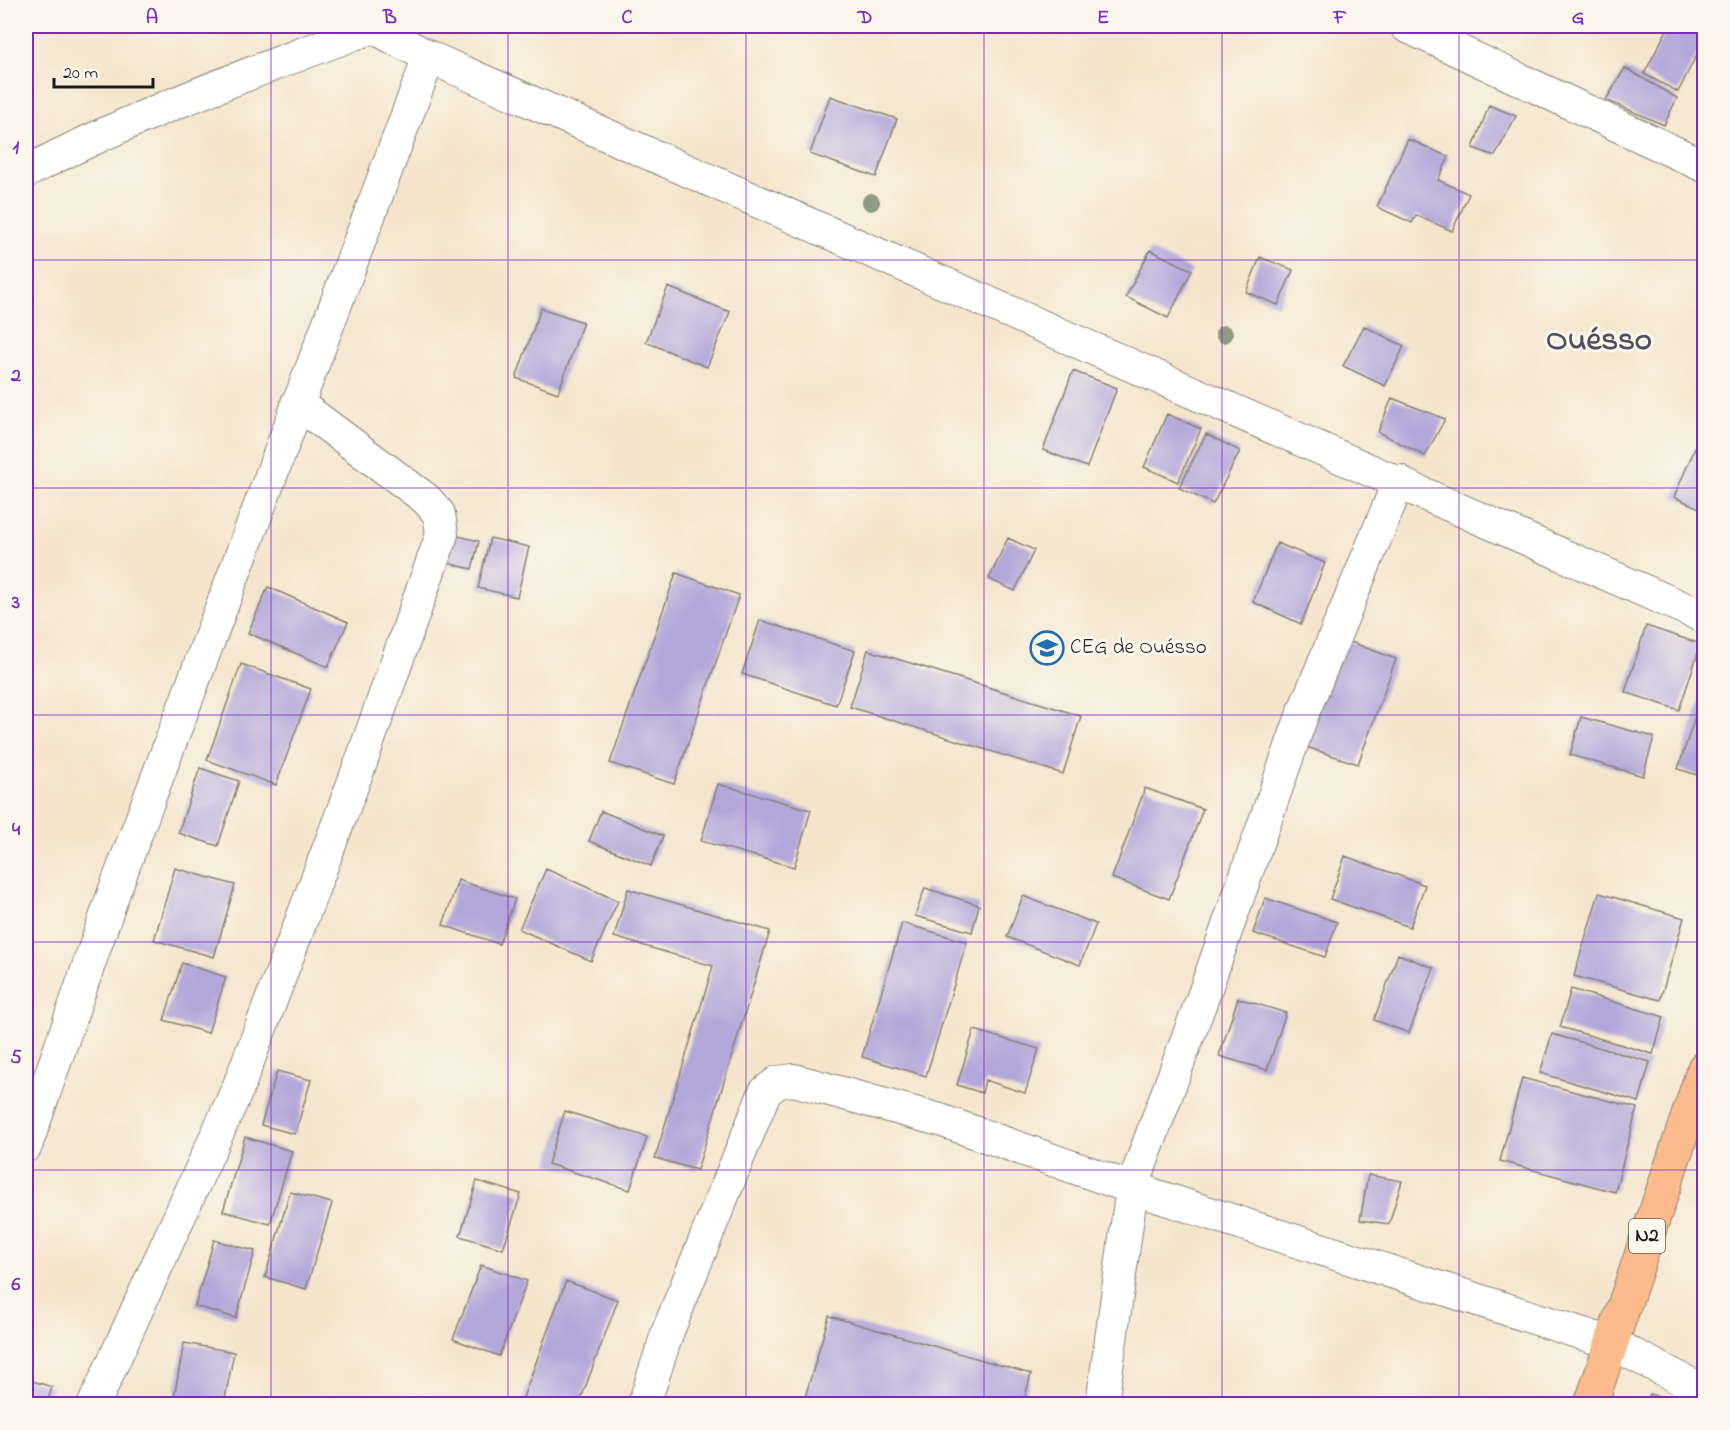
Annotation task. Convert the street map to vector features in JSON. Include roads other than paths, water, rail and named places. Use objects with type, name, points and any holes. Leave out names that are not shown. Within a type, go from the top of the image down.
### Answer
[{"type":"highway","name":"N2","points":[[1591,1404],[1704,1068]]},
{"type":"street","points":[[26,172],[68,150],[237,78],[374,26],[429,57],[1704,617]]},
{"type":"street","points":[[1406,26],[1704,166]]},
{"type":"street","points":[[26,1146],[114,892],[429,57]]},
{"type":"street","points":[[94,1404],[238,1088],[360,765],[442,534],[439,514],[426,499],[297,403]]},
{"type":"street","points":[[1102,1404],[1132,1188],[1205,991],[1303,713],[1399,482]]},
{"type":"street","points":[[644,1404],[668,1331],[765,1092],[778,1082],[794,1080],[940,1120],[1132,1188],[1611,1343],[1704,1391]]},
{"type":"place","name":"CEG de Ouésso","points":[[1047,648]]},
{"type":"district","name":"Ouésso","points":[[1599,341]]}]
